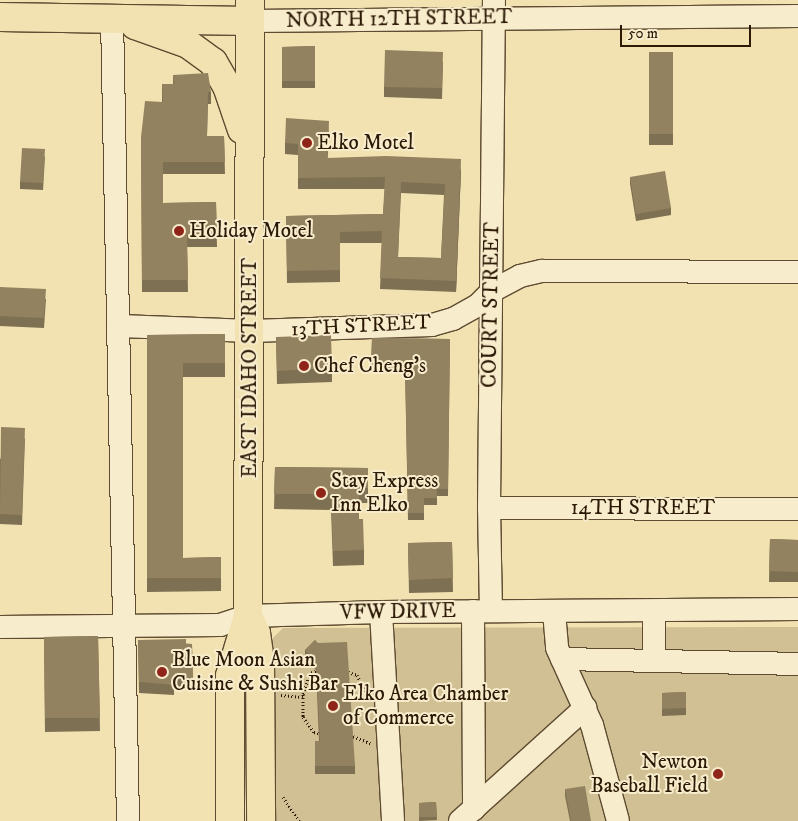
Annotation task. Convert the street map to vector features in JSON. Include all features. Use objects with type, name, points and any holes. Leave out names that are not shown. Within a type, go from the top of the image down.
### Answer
[{"type":"main road","name":"NORTH 12TH STREET","points":[[0,17],[112,17],[250,11]]},
{"type":"main road","name":"EAST IDAHO STREET","points":[[230,821],[230,676],[248,616],[251,331],[250,11]]},
{"type":"main road","points":[[112,17],[188,44],[213,62],[228,86],[250,154]]},
{"type":"main road","name":"EAST IDAHO STREET","points":[[248,616],[256,633],[260,660],[261,821]]},
{"type":"street","name":"NORTH 12TH STREET","points":[[250,11],[664,8],[798,16]]},
{"type":"street","name":"COURT STREET","points":[[467,815],[489,508],[494,9]]},
{"type":"street","points":[[112,17],[126,626],[128,821]]},
{"type":"street","name":"13TH STREET","points":[[120,326],[251,331],[432,325],[453,319],[478,305],[492,291],[520,276],[542,271],[798,272]]},
{"type":"street","name":"14TH STREET","points":[[489,508],[798,509]]},
{"type":"street","name":"VFW DRIVE","points":[[0,626],[220,625],[248,616],[381,612],[798,609]]},
{"type":"street","points":[[654,611],[654,661]]},
{"type":"street","points":[[381,612],[393,821]]},
{"type":"street","points":[[554,612],[556,644],[585,708],[618,821]]},
{"type":"street","points":[[562,659],[798,664]]},
{"type":"street","points":[[467,815],[585,708]]},
{"type":"path","points":[[325,670],[310,674],[303,697],[305,721],[316,734],[327,734]]},
{"type":"path","points":[[341,671],[357,675],[368,695],[386,695]]},
{"type":"path","points":[[272,694],[303,697]]},
{"type":"path","points":[[345,735],[389,745]]},
{"type":"path","points":[[278,792],[300,821]]},
{"type":"shaded area","points":[[798,627],[798,821],[271,821],[271,640],[283,628]]},
{"type":"building","points":[[315,46],[315,81],[282,81],[282,47]]},
{"type":"building","points":[[385,50],[443,52],[442,88],[384,87]]},
{"type":"building","points":[[649,52],[673,52],[673,134],[649,134]]},
{"type":"building","points":[[208,73],[211,92],[208,92],[207,136],[224,136],[225,162],[163,162],[163,203],[216,202],[217,235],[187,235],[188,280],[142,280],[141,137],[145,101],[163,102],[162,84],[174,84],[173,75]]},
{"type":"building","points":[[286,118],[329,121],[327,158],[386,156],[461,159],[456,281],[380,278],[382,231],[340,232],[340,270],[287,271],[286,216],[383,214],[385,177],[298,178],[298,144],[285,143]],"holes":[[[401,182],[445,184],[441,258],[398,257]]]},
{"type":"building","points":[[22,148],[45,149],[43,183],[20,182]]},
{"type":"building","points":[[665,171],[671,208],[636,214],[630,177]]},
{"type":"building","points":[[0,287],[46,289],[44,318],[0,316]]},
{"type":"building","points":[[225,334],[225,363],[183,363],[183,558],[221,557],[221,578],[147,578],[147,335]]},
{"type":"building","points":[[331,335],[332,368],[277,371],[276,337]]},
{"type":"building","points":[[372,338],[450,339],[448,489],[437,489],[437,498],[424,498],[424,513],[408,513],[405,363],[371,363]]},
{"type":"building","points":[[1,427],[25,428],[22,515],[0,514]]},
{"type":"building","points":[[275,467],[368,468],[368,488],[359,488],[359,519],[363,519],[364,550],[333,551],[331,494],[274,494]]},
{"type":"building","points":[[770,539],[798,540],[798,572],[769,571]]},
{"type":"building","points":[[452,542],[453,578],[409,580],[408,543]]},
{"type":"building","points":[[98,636],[100,718],[45,718],[44,637]]},
{"type":"building","name":"Blue Moon Asian Cuisine & Sushi Bar","points":[[186,639],[186,644],[192,644],[193,679],[174,679],[174,685],[139,682],[138,640]]},
{"type":"building","points":[[315,640],[318,643],[347,642],[355,766],[315,766],[315,741],[320,741],[316,662],[305,650]]},
{"type":"building","points":[[686,692],[686,708],[662,709],[662,693]]},
{"type":"building","points":[[585,786],[591,821],[571,821],[565,789]]},
{"type":"building","points":[[436,802],[437,817],[419,817],[419,803]]},
{"type":"place","name":"Elko Motel","points":[[307,143]]},
{"type":"place","name":"Holiday Motel","points":[[179,231]]},
{"type":"place","name":"Chef Cheng's","points":[[304,366]]},
{"type":"place","name":"Stay Express Inn Elko","points":[[321,493]]},
{"type":"place","name":"Blue Moon Asian Cuisine & Sushi Bar","points":[[162,672]]},
{"type":"place","name":"Elko Area Chamber of Commerce","points":[[333,706]]},
{"type":"place","name":"Newton Baseball Field","points":[[718,774]]}]
